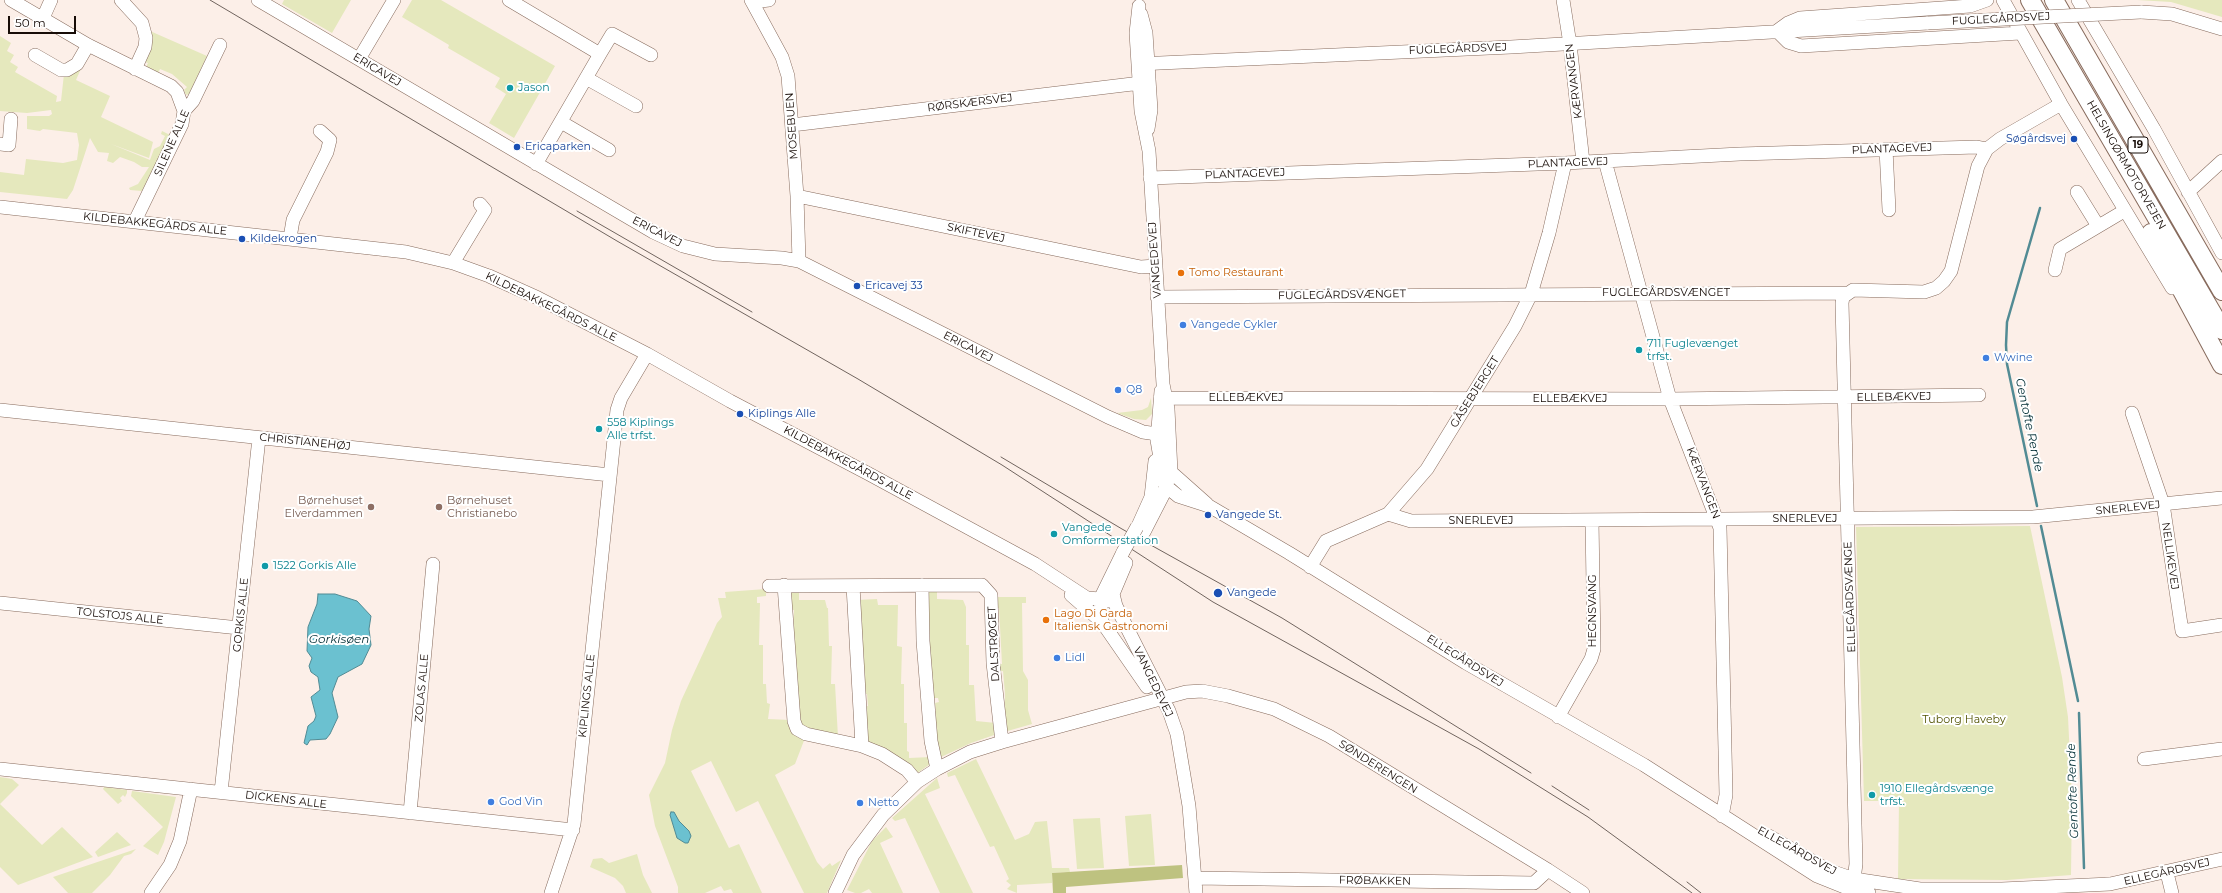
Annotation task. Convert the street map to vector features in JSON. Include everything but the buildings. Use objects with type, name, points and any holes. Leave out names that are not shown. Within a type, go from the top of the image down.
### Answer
[{"type":"highway","name":"HELSINGØRMOTORVEJEN","points":[[2030,0],[2222,330]]},
{"type":"highway","name":"HELSINGØRMOTORVEJEN","points":[[2054,0],[2222,291]]},
{"type":"highway","points":[[2073,74],[2073,85],[2222,366]]},
{"type":"street","points":[[11,0],[88,45],[171,86],[178,92],[184,112]]},
{"type":"street","points":[[42,18],[51,0]]},
{"type":"street","points":[[120,0],[142,23],[146,38],[145,47],[135,68]]},
{"type":"street","name":"ERICAVEJ","points":[[258,0],[653,232],[683,246],[715,254],[782,258],[799,261],[1095,411],[1124,424],[1160,432]]},
{"type":"street","points":[[359,59],[394,0]]},
{"type":"street","points":[[509,0],[600,54]]},
{"type":"street","points":[[751,1],[769,0]]},
{"type":"street","name":"KÆRVANGEN","points":[[1563,0],[1570,44],[1583,162]]},
{"type":"street","name":"FUGLEGÅRDSVEJ","points":[[1777,31],[1788,22],[1800,18],[1970,6],[1987,0]]},
{"type":"street","points":[[2003,0],[2020,33],[2124,211],[2222,366]]},
{"type":"street","points":[[2078,0],[2154,129],[2222,253]]},
{"type":"street","name":"MOSEBUEN","points":[[751,1],[782,57],[788,76],[797,196],[799,261]]},
{"type":"street","name":"VANGEDEVEJ","points":[[1139,3],[1146,33],[1141,111],[1147,136],[1163,384],[1160,432],[1155,472],[1151,497],[1142,530]]},
{"type":"street","name":"FUGLEGÅRDSVEJ","points":[[1143,64],[1570,44],[1777,31],[2141,12],[2172,14],[2222,29]]},
{"type":"street","name":"FUGLEGÅRDSVEJ","points":[[1777,31],[1788,42],[1801,46],[2020,33]]},
{"type":"street","points":[[536,164],[612,34],[651,55]]},
{"type":"street","points":[[35,55],[62,70],[67,70],[77,64],[88,45]]},
{"type":"street","name":"SILENE ALLE","points":[[135,222],[182,124],[184,112],[193,101],[220,45]]},
{"type":"street","points":[[586,78],[636,106]]},
{"type":"street","name":"RØRSKÆRSVEJ","points":[[792,125],[1144,82]]},
{"type":"street","points":[[1986,149],[2000,139],[2061,104]]},
{"type":"street","points":[[0,144],[9,145],[11,119]]},
{"type":"street","points":[[561,122],[608,150]]},
{"type":"street","points":[[290,238],[293,220],[327,152],[330,140],[320,131]]},
{"type":"street","name":"PLANTAGEVEJ","points":[[1150,178],[1565,163],[1886,149],[1977,147],[1986,149]]},
{"type":"street","points":[[1886,149],[1888,210]]},
{"type":"street","name":"FUGLEGÅRDSVÆNGET","points":[[1158,296],[1848,293],[1853,290],[1924,292],[1936,288],[1944,281],[1951,271],[1978,166],[1986,149]]},
{"type":"street","name":"KÆRVANGEN","points":[[1605,161],[1670,399],[1718,519],[1720,528],[1726,795],[1722,816]]},
{"type":"street","points":[[2188,192],[2222,161]]},
{"type":"street","name":"GÅSEBJERGET","points":[[1310,567],[1326,542],[1388,514],[1427,469],[1515,326],[1531,294],[1550,233],[1565,163]]},
{"type":"street","points":[[2077,192],[2098,226]]},
{"type":"street","name":"SKIFTEVEJ","points":[[797,196],[1141,267],[1156,266]]},
{"type":"street","points":[[453,263],[484,210],[480,204]]},
{"type":"street","name":"KILDEBAKKEGÅRDS ALLE","points":[[0,207],[406,252],[453,263],[489,276],[538,298],[647,354],[730,401],[869,474],[1049,572],[1095,604]]},
{"type":"street","points":[[2055,270],[2060,249],[2124,211]]},
{"type":"street","name":"ELLEGÅRDSVÆNGE","points":[[1848,293],[1844,297],[1842,304],[1856,864],[1854,879]]},
{"type":"street","name":"KIPLINGS ALLE","points":[[552,893],[573,830],[610,475],[619,404],[647,354]]},
{"type":"street","name":"ELLEBÆKVEJ","points":[[1163,398],[1670,399],[1845,398],[1979,395]]},
{"type":"street","name":"CHRISTIANEHØJ","points":[[0,410],[610,475]]},
{"type":"street","name":"NELLIKEVEJ","points":[[2132,413],[2163,504],[2182,631],[2222,625]]},
{"type":"street","points":[[1160,432],[1166,487]]},
{"type":"street","name":"VANGEDEVEJ","points":[[1095,604],[1125,554],[1142,530],[1166,487],[1171,472],[1160,432]]},
{"type":"street","name":"GORKIS ALLE","points":[[221,792],[259,438]]},
{"type":"street","name":"ELLEGÅRDSVEJ","points":[[1171,472],[1177,479],[1185,484],[1209,506],[1558,717],[1644,765],[1817,876],[1847,888],[1869,893]]},
{"type":"street","points":[[1151,497],[1166,487],[1185,490],[1209,506]]},
{"type":"street","name":"ELLEGÅRDSVEJ","points":[[1166,487],[1178,496],[1209,506]]},
{"type":"street","points":[[1142,530],[1170,499],[1178,496]]},
{"type":"street","name":"SNERLEVEJ","points":[[1388,514],[1411,521],[2033,517],[2222,498]]},
{"type":"street","name":"HEGNSVANG","points":[[1558,717],[1591,659],[1594,649],[1592,520]]},
{"type":"street","name":"VANGEDEVEJ","points":[[1095,604],[1110,599],[1113,594],[1125,554]]},
{"type":"street","name":"ZOLAS ALLE","points":[[410,813],[433,564]]},
{"type":"street","points":[[784,585],[794,721],[798,729],[808,734],[862,746],[895,761],[907,770],[918,782]]},
{"type":"street","points":[[922,585],[923,641],[932,741],[937,769]]},
{"type":"street","name":"DALSTRØGET","points":[[769,586],[982,585],[991,595],[993,663],[1002,742]]},
{"type":"street","points":[[853,586],[862,746]]},
{"type":"street","name":"VANGEDEVEJ","points":[[1113,594],[1116,606],[1145,665],[1159,700],[1177,734],[1189,806],[1196,878],[1196,893]]},
{"type":"street","name":"TOLSTOJS ALLE","points":[[0,603],[239,628]]},
{"type":"street","points":[[1095,604],[1145,665]]},
{"type":"street","name":"VANGEDEVEJ","points":[[1095,604],[1121,651],[1159,700]]},
{"type":"street","name":"SØNDERENGEN","points":[[1159,700],[1186,692],[1202,690],[1274,709],[1329,736],[1548,870],[1578,891]]},
{"type":"street","points":[[835,893],[853,855],[883,815],[918,782],[937,769],[970,752],[1002,742],[1159,700]]},
{"type":"street","points":[[2144,759],[2222,748]]},
{"type":"street","name":"DICKENS ALLE","points":[[0,769],[573,830]]},
{"type":"street","points":[[151,893],[170,864],[180,841],[191,789]]},
{"type":"street","name":"ELLEGÅRDSVEJ","points":[[1722,816],[1758,829],[1828,870],[1894,890],[2002,889],[2110,884],[2167,873],[2222,859]]},
{"type":"street","name":"FRØBAKKEN","points":[[1196,878],[1534,883],[1548,870]]},
{"type":"street","points":[[2167,873],[2172,893]]},
{"type":"green space","points":[[284,0],[351,0],[332,33],[282,4]]},
{"type":"green space","points":[[412,0],[441,0],[555,66],[514,138],[489,123],[506,94],[495,87],[500,78],[448,48],[449,45],[402,17]]},
{"type":"green space","points":[[2137,0],[2222,0],[2222,17],[2171,2]]},
{"type":"green space","points":[[150,31],[207,56],[189,94],[186,95],[184,90],[187,87],[172,74],[160,69],[157,75],[145,69],[148,63],[142,61]]},
{"type":"green space","points":[[0,36],[11,43],[7,51],[14,55],[10,62],[18,67],[15,72],[57,96],[56,102],[61,101],[64,74],[83,64],[76,80],[110,96],[101,117],[153,142],[149,158],[111,144],[150,160],[154,149],[160,146],[165,136],[161,134],[162,131],[170,135],[142,191],[130,190],[129,188],[138,184],[149,167],[142,167],[134,162],[120,157],[113,163],[107,161],[109,153],[98,152],[90,138],[73,190],[67,199],[0,192],[0,172],[24,175],[26,159],[63,163],[77,160],[79,145],[77,133],[43,129],[40,131],[27,129],[27,116],[49,116],[52,114],[51,110],[27,113],[0,111]]},
{"type":"green space","points":[[1151,398],[1152,414],[1146,420],[1134,419],[1117,413],[1142,410],[1148,407]]},
{"type":"green space","name":"Tuborg Haveby","points":[[2030,526],[2062,677],[2068,717],[2072,799],[2071,875],[2007,880],[1898,879],[1899,801],[1864,801],[1856,527]]},
{"type":"green space","points":[[766,589],[766,596],[757,597],[757,603],[760,603],[759,645],[763,645],[763,684],[766,684],[767,703],[770,704],[768,719],[790,720],[805,738],[795,764],[775,775],[817,862],[823,869],[830,863],[832,866],[841,860],[827,893],[804,893],[758,801],[736,812],[711,761],[691,771],[729,848],[739,844],[762,893],[733,893],[731,889],[724,891],[721,886],[705,893],[678,893],[678,887],[655,826],[649,795],[665,763],[672,730],[681,701],[717,623],[722,617],[718,598],[726,598],[725,592]]},
{"type":"green space","points":[[791,589],[799,590],[799,600],[825,600],[828,608],[829,646],[832,646],[831,684],[835,684],[838,737],[799,725],[793,635],[794,610],[789,610],[788,596],[791,595]]},
{"type":"green space","points":[[937,589],[937,599],[963,600],[966,607],[966,645],[969,645],[969,685],[974,685],[976,721],[996,723],[997,734],[971,743],[939,758],[932,712],[936,711],[935,703],[939,702],[938,698],[932,698],[927,591]]},
{"type":"green space","points":[[995,597],[1026,597],[1026,603],[1022,603],[1023,671],[1028,680],[1028,710],[1032,724],[1004,732],[1005,694],[1003,671],[998,672],[997,664],[1002,664],[999,608],[995,608]]},
{"type":"green space","points":[[877,599],[878,605],[898,605],[897,646],[902,647],[901,684],[904,684],[904,723],[907,723],[907,751],[909,752],[909,758],[931,757],[933,762],[916,774],[867,742],[864,707],[868,706],[867,694],[862,694],[857,600]]},
{"type":"green space","points":[[976,759],[1015,840],[1029,834],[1035,822],[1047,821],[1052,868],[1069,868],[1070,872],[1052,873],[1052,883],[1017,885],[1017,893],[1007,889],[1011,885],[1006,881],[1009,879],[994,846],[990,847],[955,775],[948,777],[947,773]]},
{"type":"green space","points":[[0,777],[12,779],[19,785],[0,804]]},
{"type":"green space","points":[[937,778],[940,788],[925,794],[973,893],[940,893],[905,818],[895,821],[892,818]]},
{"type":"green space","points":[[104,787],[127,790],[127,793],[125,797],[123,795],[120,798],[122,801],[118,804],[103,789]]},
{"type":"green space","points":[[132,791],[176,797],[164,842],[158,855],[143,846],[163,827],[131,796]]},
{"type":"green space","points":[[0,804],[42,845],[62,827],[93,857],[18,885],[0,867]]},
{"type":"green space","points":[[1151,814],[1155,865],[1129,866],[1125,816]]},
{"type":"green space","points":[[1100,818],[1104,868],[1077,869],[1073,819]]},
{"type":"green space","points":[[886,827],[893,837],[880,843],[903,893],[872,893],[869,889],[861,893],[855,893],[847,890],[872,841]]},
{"type":"green space","points":[[117,832],[131,845],[98,857],[95,852]]},
{"type":"green space","points":[[136,849],[131,854],[124,856],[110,875],[92,893],[68,893],[53,877]]},
{"type":"green space","points":[[637,854],[643,875],[652,893],[626,893],[623,886],[615,878],[590,867],[593,859],[602,858],[609,863]]},
{"type":"green space","points":[[1182,865],[1183,878],[1066,887],[1066,893],[1053,893],[1052,873]]},
{"type":"water","name":"Gorkisøen","points":[[318,594],[335,594],[357,601],[371,616],[369,629],[371,645],[362,664],[338,677],[332,693],[338,717],[330,734],[326,739],[310,740],[307,745],[304,743],[308,726],[314,721],[316,716],[311,697],[320,690],[318,677],[311,672],[309,666],[312,658],[307,651],[308,627],[317,604]]},
{"type":"water","points":[[671,812],[674,812],[679,821],[689,831],[691,836],[688,843],[685,843],[677,838],[670,815]]},
{"type":"waterway","name":"Gentofte Rende","points":[[2037,506],[2007,364],[2006,345],[2007,322],[2040,208]]},
{"type":"waterway","name":"Gentofte Rende","points":[[2041,526],[2078,701]]},
{"type":"waterway","name":"Gentofte Rende","points":[[2079,713],[2084,868]]},
{"type":"tram line","points":[[210,0],[617,241],[858,379],[1002,465],[1213,602],[1479,749],[1588,817],[1692,893]]},
{"type":"tram line","points":[[577,211],[752,312]]},
{"type":"tram line","points":[[1001,457],[1122,529],[1282,618],[1531,773]]},
{"type":"tram line","points":[[1552,786],[1589,810]]},
{"type":"tram line","points":[[1687,882],[1701,893]]},
{"type":"place","name":"Jason","points":[[510,88]]},
{"type":"place","name":"Søgårdsvej","points":[[2074,139]]},
{"type":"place","name":"Ericaparken","points":[[517,147]]},
{"type":"place","name":"Kildekrogen","points":[[242,239]]},
{"type":"place","name":"Tomo Restaurant","points":[[1181,273]]},
{"type":"place","name":"Ericavej 33","points":[[857,286]]},
{"type":"place","name":"Vangede Cykler","points":[[1183,325]]},
{"type":"place","name":"711 Fuglevænget trfst.","points":[[1639,350]]},
{"type":"place","name":"Wwine","points":[[1986,358]]},
{"type":"place","name":"Q8","points":[[1118,390]]},
{"type":"place","name":"Kiplings Alle","points":[[740,414]]},
{"type":"place","name":"558 Kiplings Alle trfst.","points":[[599,429]]},
{"type":"place","name":"Børnehuset Elverdammen","points":[[371,507]]},
{"type":"place","name":"Børnehuset Christianebo","points":[[439,507]]},
{"type":"place","name":"Vangede St.","points":[[1208,515]]},
{"type":"place","name":"Vangede Omformerstation","points":[[1054,534]]},
{"type":"place","name":"1522 Gorkis Alle","points":[[265,566]]},
{"type":"place","name":"Vangede","points":[[1218,593]]},
{"type":"place","name":"Lago Di Garda Italiensk Gastronomi","points":[[1046,620]]},
{"type":"place","name":"Lidl","points":[[1057,658]]},
{"type":"place","name":"1910 Ellegårdsvænge trfst.","points":[[1872,795]]},
{"type":"place","name":"God Vin","points":[[491,802]]},
{"type":"place","name":"Netto","points":[[860,803]]}]
